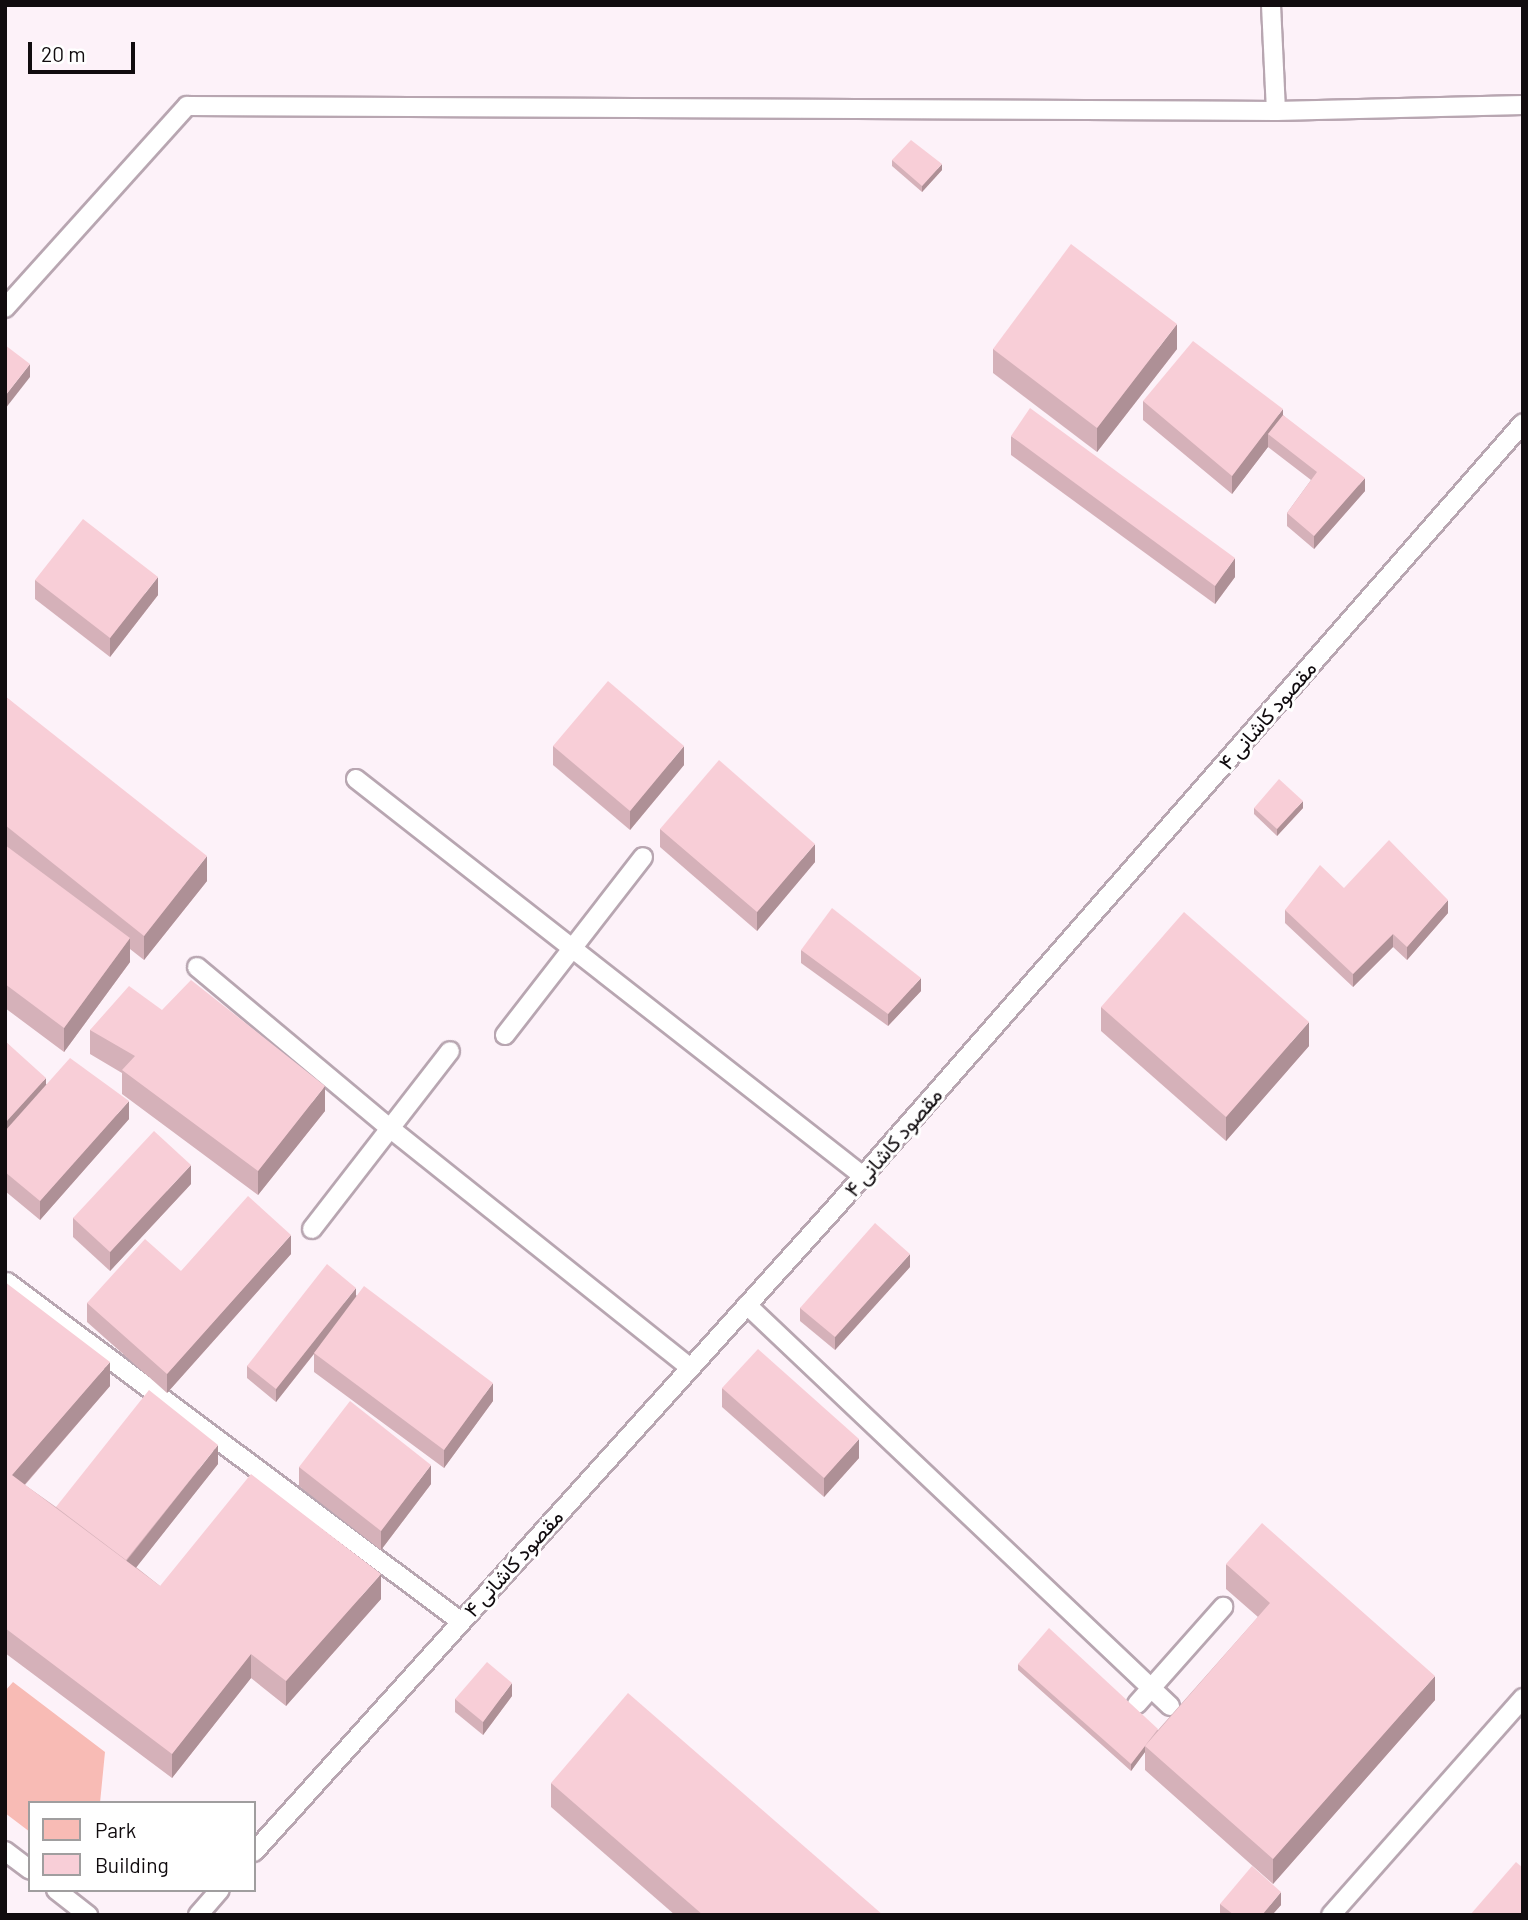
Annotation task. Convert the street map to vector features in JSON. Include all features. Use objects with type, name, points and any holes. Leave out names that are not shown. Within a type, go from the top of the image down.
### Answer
[{"type":"lane","points":[[1271,5],[1276,111]]},
{"type":"lane","points":[[5,308],[187,106],[1276,111],[1523,105]]},
{"type":"lane","name":"مقصود کاشانی ۴","points":[[256,1851],[863,1176],[1523,423]]},
{"type":"lane","points":[[356,779],[863,1176]]},
{"type":"lane","points":[[505,1035],[643,857]]},
{"type":"lane","points":[[197,967],[391,1129],[690,1368]]},
{"type":"lane","points":[[312,1229],[450,1051]]},
{"type":"lane","points":[[7,1282],[460,1621]]},
{"type":"lane","points":[[747,1305],[1170,1706]]},
{"type":"lane","points":[[1137,1704],[1223,1607]]},
{"type":"lane","points":[[1331,1915],[1523,1698]]},
{"type":"lane","points":[[5,1851],[28,1868]]},
{"type":"lane","points":[[59,1892],[88,1915]]},
{"type":"lane","points":[[198,1915],[218,1892]]},
{"type":"green space","points":[[13,1682],[105,1752],[100,1801],[28,1801],[28,1830],[5,1813],[5,1691]]},
{"type":"building","points":[[911,140],[942,164],[922,186],[892,160]]},
{"type":"building","points":[[1071,244],[1177,324],[1097,428],[993,349]]},
{"type":"building","points":[[1193,341],[1283,409],[1232,476],[1143,401]]},
{"type":"building","points":[[5,345],[30,364],[5,396]]},
{"type":"building","points":[[1030,408],[1235,558],[1215,586],[1011,436]]},
{"type":"building","points":[[1283,415],[1365,478],[1314,536],[1287,513],[1317,472],[1268,434]]},
{"type":"building","points":[[83,519],[158,577],[110,638],[35,580]]},
{"type":"building","points":[[608,681],[684,746],[630,811],[553,746]]},
{"type":"building","points":[[5,696],[207,856],[144,936],[5,825]]},
{"type":"building","points":[[719,760],[815,844],[757,912],[660,829]]},
{"type":"building","points":[[1279,779],[1303,801],[1277,829],[1254,808]]},
{"type":"building","points":[[1389,840],[1448,900],[1407,947],[1393,934],[1353,974],[1285,910],[1320,865],[1344,888]]},
{"type":"building","points":[[5,845],[130,938],[64,1028],[5,984]]},
{"type":"building","points":[[832,908],[921,978],[888,1014],[801,950]]},
{"type":"building","points":[[1184,912],[1309,1022],[1226,1117],[1101,1007]]},
{"type":"building","points":[[191,980],[325,1086],[258,1171],[122,1070],[135,1056],[90,1030],[129,986],[162,1010]]},
{"type":"building","points":[[5,1041],[46,1078],[5,1123]]},
{"type":"building","points":[[70,1058],[129,1101],[40,1201],[5,1172],[5,1131]]},
{"type":"building","points":[[154,1131],[191,1165],[110,1252],[73,1218]]},
{"type":"building","points":[[248,1196],[291,1235],[167,1374],[87,1303],[145,1239],[181,1271]]},
{"type":"building","points":[[875,1223],[910,1254],[835,1337],[800,1308]]},
{"type":"building","points":[[327,1264],[356,1288],[276,1389],[247,1366]]},
{"type":"building","points":[[5,1282],[110,1362],[12,1475],[160,1586],[251,1474],[381,1574],[286,1681],[251,1654],[172,1754],[5,1628]]},
{"type":"building","points":[[364,1286],[493,1383],[444,1450],[314,1353]]},
{"type":"building","points":[[758,1349],[859,1439],[824,1478],[722,1388]]},
{"type":"building","points":[[149,1390],[218,1445],[126,1560],[56,1507]]},
{"type":"building","points":[[350,1401],[431,1465],[381,1531],[299,1467]]},
{"type":"building","points":[[1262,1523],[1435,1676],[1273,1859],[1145,1746],[1270,1603],[1226,1564]]},
{"type":"building","points":[[1049,1628],[1158,1729],[1131,1764],[1018,1664]]},
{"type":"building","points":[[487,1662],[512,1683],[483,1722],[455,1699]]},
{"type":"building","points":[[628,1693],[883,1915],[703,1915],[551,1783]]},
{"type":"building","points":[[1516,1862],[1523,1868],[1523,1915],[1470,1915]]},
{"type":"building","points":[[1252,1866],[1281,1892],[1262,1915],[1234,1915],[1220,1904]]}]
